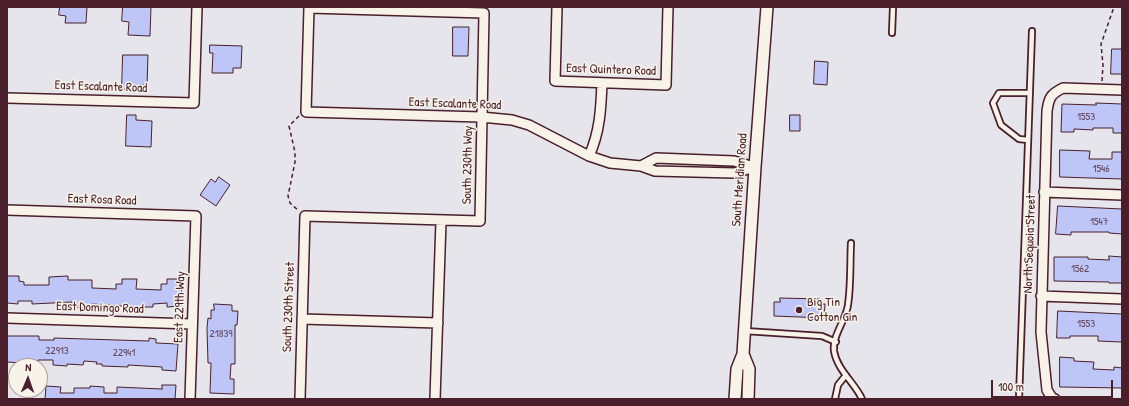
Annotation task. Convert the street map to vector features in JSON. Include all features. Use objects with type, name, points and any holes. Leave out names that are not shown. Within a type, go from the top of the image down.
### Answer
[{"type":"street","name":"East Escalante Road","points":[[7,98],[194,103],[196,7]]},
{"type":"street","name":"East Quintero Road","points":[[557,7],[555,81],[666,84],[668,7]]},
{"type":"street","name":"South Meridian Road","points":[[735,399],[737,369],[742,354],[744,330],[754,167],[767,7]]},
{"type":"street","points":[[306,112],[309,8],[386,8]]},
{"type":"street","name":"South 230th Way","points":[[386,8],[484,13],[480,221],[441,221]]},
{"type":"street","points":[[589,156],[595,143],[599,125],[602,83]]},
{"type":"street","name":"North Sequoia Street","points":[[1054,398],[1047,390],[1041,332],[1044,192],[1048,100],[1054,92],[1063,88],[1102,89]]},
{"type":"street","points":[[1102,89],[1122,90]]},
{"type":"street","name":"East Escalante Road","points":[[306,112],[506,119],[530,125],[589,156],[610,163],[641,166],[655,171],[734,173],[754,167]]},
{"type":"street","name":"East Escalante Road","points":[[641,166],[656,158],[734,161],[754,167]]},
{"type":"street","points":[[1044,192],[1122,194]]},
{"type":"street","name":"East Rosa Road","points":[[7,210],[196,216]]},
{"type":"street","name":"East 229th Way","points":[[190,399],[196,216]]},
{"type":"street","points":[[304,216],[441,221],[435,399]]},
{"type":"street","name":"South 230th Street","points":[[300,399],[304,216]]},
{"type":"street","points":[[1041,296],[1122,299]]},
{"type":"street","name":"East Domingo Road","points":[[7,318],[192,324]]},
{"type":"street","points":[[302,319],[438,323]]},
{"type":"street","name":"South Meridian Road","points":[[742,354],[749,369],[748,399]]},
{"type":"lane","points":[[892,34],[893,7]]},
{"type":"lane","points":[[1019,399],[1032,31]]},
{"type":"lane","points":[[1028,140],[1019,139],[1001,125],[993,103],[999,92],[1030,93]]},
{"type":"lane","points":[[851,243],[848,304],[834,350],[837,361],[862,399]]},
{"type":"lane","points":[[744,330],[822,336],[836,342]]},
{"type":"lane","points":[[835,399],[838,385],[846,375]]},
{"type":"path","points":[[1102,89],[1103,65],[1101,44],[1114,7]]},
{"type":"path","points":[[304,216],[290,203],[288,196],[295,162],[289,126],[296,117],[306,112]]},
{"type":"building","points":[[60,7],[87,7],[86,23],[65,23],[66,16],[59,15]]},
{"type":"building","points":[[123,7],[151,7],[150,36],[128,35],[129,22],[122,21]]},
{"type":"building","points":[[453,27],[469,27],[468,56],[453,56]]},
{"type":"building","points":[[210,45],[242,46],[241,68],[233,68],[233,73],[212,73],[213,53],[210,53]]},
{"type":"building","points":[[1112,49],[1122,49],[1122,74],[1111,74]]},
{"type":"building","points":[[123,55],[148,55],[147,85],[139,85],[139,90],[122,89]]},
{"type":"building","points":[[815,61],[828,62],[827,85],[814,84]]},
{"type":"building","points":[[1096,103],[1122,104],[1122,133],[1113,133],[1113,128],[1093,128],[1093,130],[1074,129],[1074,132],[1061,132],[1062,104],[1096,105]]},
{"type":"building","points":[[127,115],[136,115],[136,120],[152,121],[151,147],[126,146]]},
{"type":"building","points":[[790,115],[800,115],[800,131],[790,131]]},
{"type":"building","points":[[1060,150],[1090,151],[1089,159],[1112,159],[1112,152],[1122,152],[1122,179],[1060,177]]},
{"type":"building","points":[[219,177],[230,185],[216,206],[200,195],[211,179],[215,182]]},
{"type":"building","points":[[1058,206],[1122,209],[1122,234],[1109,232],[1071,232],[1071,235],[1056,234]]},
{"type":"building","points":[[1109,256],[1122,257],[1122,283],[1054,281],[1054,257],[1088,257],[1088,259],[1109,260]]},
{"type":"building","points":[[7,276],[19,276],[19,281],[24,282],[24,285],[49,285],[49,277],[68,276],[68,280],[92,280],[92,288],[116,289],[116,284],[122,284],[122,279],[137,279],[136,289],[161,290],[161,284],[167,284],[167,279],[182,279],[181,306],[167,307],[167,303],[153,304],[153,307],[122,307],[92,304],[92,307],[78,308],[78,304],[72,304],[72,302],[32,304],[32,301],[18,301],[18,304],[7,303]]},
{"type":"building","name":"Big Tin Cotton Gin","points":[[780,298],[820,299],[820,304],[825,304],[824,318],[774,316],[774,302],[780,302]]},
{"type":"building","points":[[214,304],[232,305],[232,311],[238,311],[237,325],[235,325],[235,364],[231,364],[230,379],[234,379],[234,394],[210,393],[211,363],[208,363],[207,328],[208,318],[211,319],[211,310],[214,310]]},
{"type":"building","points":[[1058,311],[1122,314],[1122,342],[1098,341],[1098,336],[1070,336],[1070,338],[1057,338]]},
{"type":"building","points":[[7,336],[39,336],[39,340],[54,340],[54,338],[149,341],[149,338],[156,339],[156,343],[178,344],[176,371],[162,370],[162,367],[128,365],[128,367],[102,366],[102,364],[96,364],[97,362],[84,361],[83,365],[53,365],[53,360],[48,360],[48,358],[8,358],[7,362]]},
{"type":"building","points":[[1060,357],[1074,358],[1074,361],[1094,362],[1093,369],[1114,370],[1114,367],[1122,368],[1122,388],[1060,387]]},
{"type":"building","points":[[162,385],[176,385],[175,399],[45,399],[48,398],[48,386],[61,387],[60,393],[74,393],[74,388],[90,388],[90,386],[104,387],[104,393],[117,393],[117,387],[162,389]]},
{"type":"place","name":"Big Tin Cotton Gin","points":[[799,310]]}]
